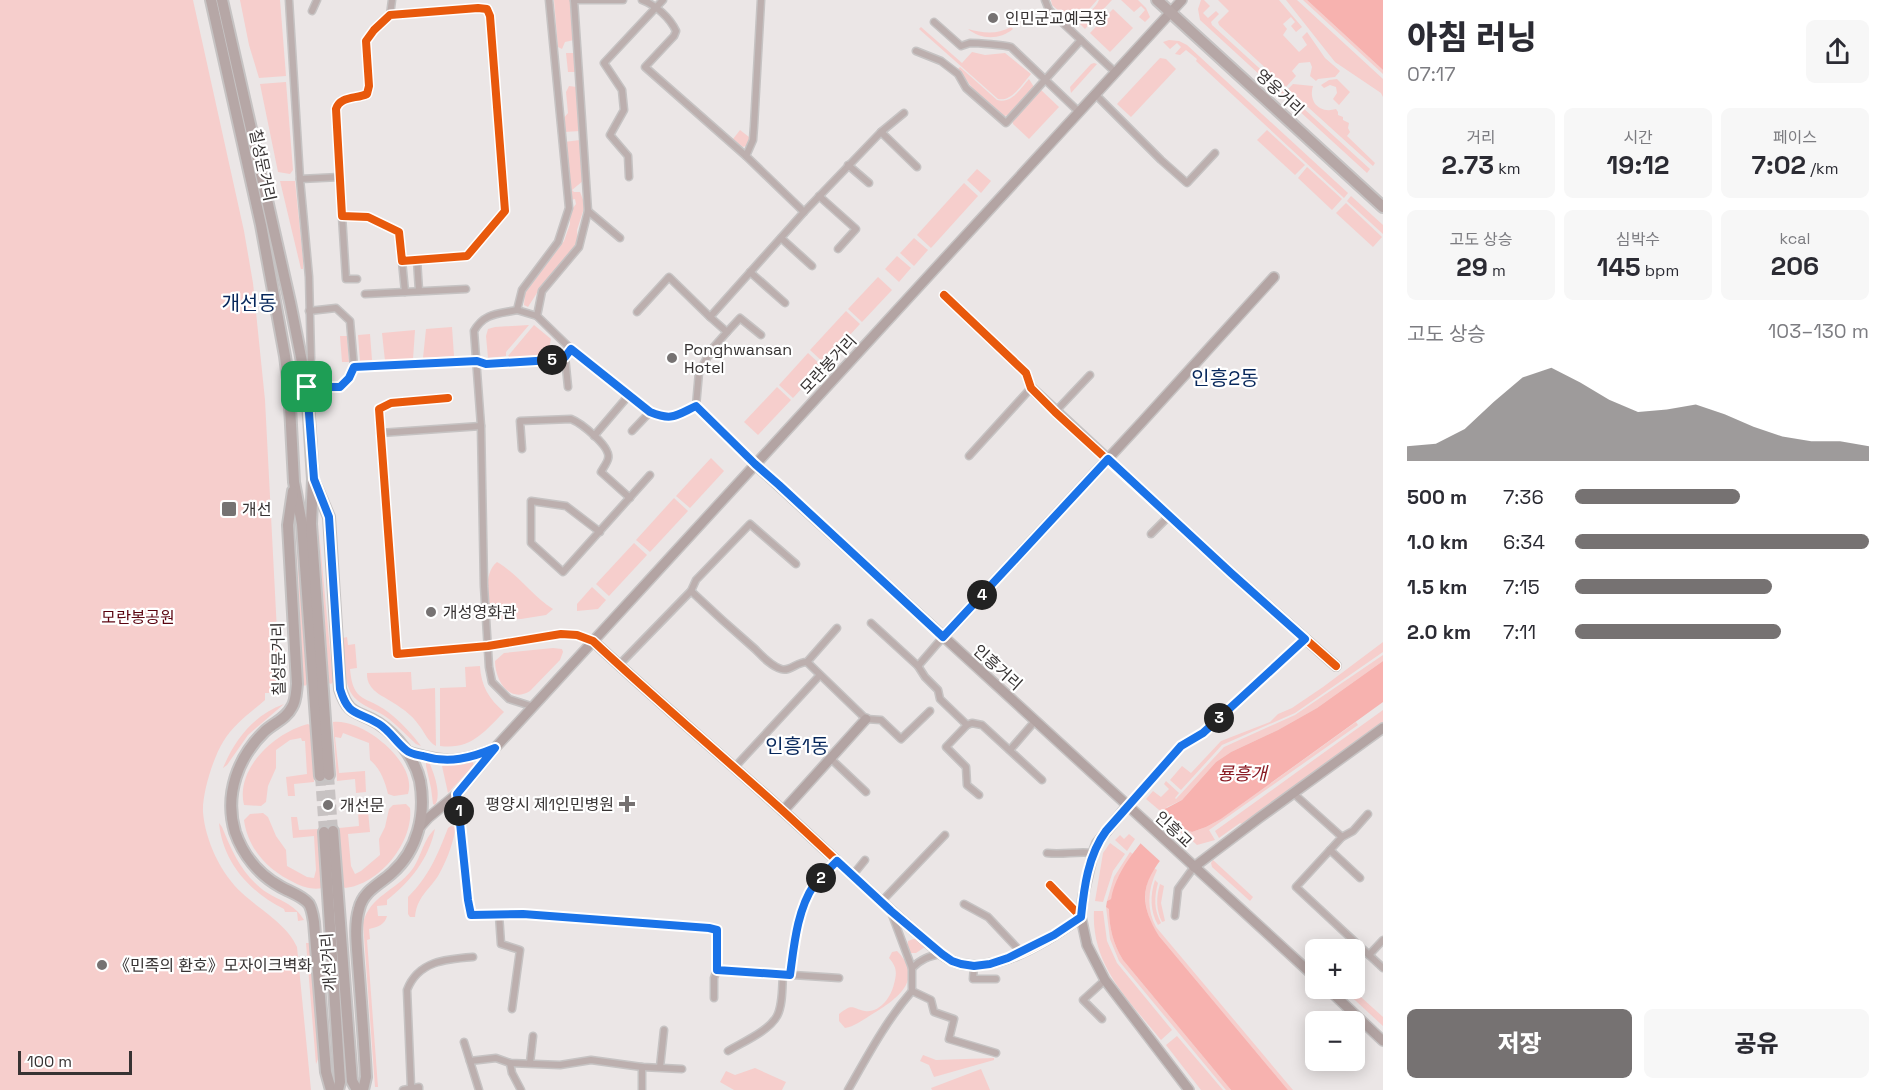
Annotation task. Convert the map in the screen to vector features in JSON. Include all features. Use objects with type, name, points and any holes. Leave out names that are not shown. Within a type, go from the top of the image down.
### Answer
[{"type":"main road","name":"칠성문거리","points":[[211,0],[261,225],[289,387],[294,482],[302,524],[324,776],[311,524],[314,479],[307,387],[291,302],[222,0]]},
{"type":"main road","name":"영웅거리","points":[[1157,0],[1383,207]]},
{"type":"main road","name":"칠성문거리","points":[[314,479],[329,517],[340,689],[345,703],[352,712],[380,724],[407,752],[419,779],[422,800],[415,841],[393,873],[372,888],[364,897],[357,917]]},
{"type":"main road","points":[[294,482],[314,479]]},
{"type":"main road","name":"칠성문거리","points":[[294,482],[288,525],[297,684],[293,706],[285,718],[268,729],[251,746],[238,767],[233,786],[231,811],[238,839],[251,862],[275,884],[309,904],[314,922]]},
{"type":"main road","name":"개선거리","points":[[338,1090],[340,1082],[329,832],[352,1081],[357,1090]]},
{"type":"main road","name":"개선거리","points":[[357,917],[366,1077],[363,1090]]},
{"type":"main road","name":"개선거리","points":[[314,922],[326,1072],[331,1090]]},
{"type":"street","points":[[289,0],[300,179],[309,277],[309,311],[311,358],[307,387],[340,387],[349,378],[354,367],[350,321],[336,308],[309,311]]},
{"type":"street","points":[[312,11],[317,0]]},
{"type":"street","points":[[390,15],[392,0]]},
{"type":"street","points":[[517,310],[522,290],[558,242],[568,208],[549,0]]},
{"type":"street","points":[[537,316],[542,291],[579,247],[588,211],[574,0],[623,0]]},
{"type":"street","points":[[642,0],[656,7],[673,24],[676,31],[645,67],[746,156],[804,212]]},
{"type":"street","points":[[629,177],[628,156],[610,135],[624,110],[622,90],[604,63],[663,0]]},
{"type":"street","points":[[746,156],[753,140],[761,0]]},
{"type":"street","points":[[1045,0],[1049,10],[1115,72]]},
{"type":"street","name":"모란봉거리","points":[[419,828],[457,794],[495,748],[1182,0]]},
{"type":"street","points":[[357,279],[346,279],[336,109],[342,100],[367,94],[369,86],[366,41],[390,15],[487,9],[490,16],[505,212],[467,256],[402,261]]},
{"type":"street","points":[[934,22],[960,46],[971,43],[1011,47],[1079,112]]},
{"type":"street","points":[[916,51],[941,61],[958,74],[966,88],[1006,123],[1081,40]]},
{"type":"street","points":[[1095,94],[1187,183],[1215,153]]},
{"type":"street","points":[[710,317],[848,165],[904,112]]},
{"type":"street","points":[[881,132],[917,167]]},
{"type":"street","points":[[848,165],[869,183]]},
{"type":"street","points":[[300,179],[340,177]]},
{"type":"street","points":[[819,196],[856,229],[838,249]]},
{"type":"street","points":[[588,211],[620,238]]},
{"type":"street","points":[[342,216],[368,217],[399,232],[405,292]]},
{"type":"street","points":[[781,238],[812,266]]},
{"type":"street","points":[[417,260],[419,291]]},
{"type":"street","points":[[750,272],[785,303]]},
{"type":"street","points":[[637,312],[669,277],[727,332]]},
{"type":"street","points":[[918,666],[1274,277]]},
{"type":"street","points":[[365,294],[466,289]]},
{"type":"street","points":[[944,295],[1026,373],[1031,388],[1055,412],[1336,666]]},
{"type":"street","points":[[534,707],[509,699],[492,682],[484,586],[481,426],[474,332],[479,323],[488,316],[517,310],[537,316],[571,349],[650,412],[664,418],[675,416],[696,406]]},
{"type":"street","points":[[696,406],[699,372],[712,349],[727,332],[740,318],[761,335]]},
{"type":"street","points":[[354,367],[552,360],[565,357],[571,349]]},
{"type":"street","points":[[565,357],[568,387]]},
{"type":"street","points":[[1055,412],[1090,375]]},
{"type":"street","points":[[969,456],[1031,388]]},
{"type":"street","points":[[594,436],[629,395]]},
{"type":"street","points":[[448,398],[391,403],[378,409],[397,654],[488,646],[561,634],[577,635],[593,641],[891,911],[952,961],[974,966],[990,964],[1021,952],[1061,931],[1081,917]]},
{"type":"street","points":[[696,406],[755,464]]},
{"type":"street","points":[[633,431],[650,412]]},
{"type":"street","points":[[522,449],[520,421],[571,419],[577,421],[608,451],[608,459],[601,472],[630,498]]},
{"type":"street","points":[[380,433],[481,426]]},
{"type":"street","name":"인흥거리","points":[[755,464],[1142,819]]},
{"type":"street","points":[[600,532],[566,506],[531,501],[531,543],[563,572],[600,532],[650,475]]},
{"type":"street","points":[[1151,534],[1169,516]]},
{"type":"street","points":[[619,665],[691,591],[696,580],[750,524],[796,564]]},
{"type":"street","points":[[691,591],[772,664],[783,670],[789,670],[799,662],[807,662],[866,719],[881,720],[902,739],[930,711]]},
{"type":"street","points":[[871,623],[918,666],[938,690],[940,699],[967,725]]},
{"type":"street","points":[[807,662],[837,628]]},
{"type":"street","points":[[1189,1090],[1105,980],[1087,945],[1081,917],[1093,854],[1097,843],[1127,806],[1181,746],[1203,733],[1305,639]]},
{"type":"street","points":[[734,768],[820,675]]},
{"type":"street","points":[[783,811],[866,719]]},
{"type":"street","points":[[1010,750],[1035,721]]},
{"type":"street","points":[[979,795],[967,784],[966,767],[946,747],[967,725],[972,723],[982,725],[1042,780]]},
{"type":"street","points":[[1174,916],[1178,889],[1194,867],[1383,728]]},
{"type":"street","points":[[407,752],[435,760],[450,760],[476,756],[495,748]]},
{"type":"street","points":[[830,758],[866,792]]},
{"type":"street","points":[[457,794],[471,915],[523,914],[717,930],[714,998]]},
{"type":"street","points":[[1293,794],[1342,837]]},
{"type":"street","points":[[1368,814],[1353,831],[1342,837],[1329,850],[1296,887],[1383,968]]},
{"type":"street","name":"인흥교","points":[[1142,819],[1194,867]]},
{"type":"street","points":[[881,902],[945,835]]},
{"type":"street","points":[[1329,850],[1360,878]]},
{"type":"street","points":[[1047,853],[1093,854]]},
{"type":"street","points":[[852,876],[865,860]]},
{"type":"street","points":[[728,1051],[759,1034],[777,1016],[803,907],[814,886],[837,861]]},
{"type":"street","points":[[1194,867],[1305,968]]},
{"type":"street","points":[[1050,885],[1081,917]]},
{"type":"street","points":[[964,904],[988,917],[1021,952]]},
{"type":"street","points":[[848,1090],[883,1029],[912,991],[912,968],[891,911]]},
{"type":"street","points":[[499,915],[501,944],[520,950],[512,1009]]},
{"type":"street","points":[[1369,955],[1383,940]]},
{"type":"street","points":[[912,968],[928,956],[942,954]]},
{"type":"street","points":[[411,1087],[407,990],[410,982],[418,971],[434,963],[446,959],[473,957]]},
{"type":"street","points":[[974,966],[973,979],[996,980]]},
{"type":"street","points":[[717,970],[839,978]]},
{"type":"street","points":[[1102,1019],[1083,1000],[1105,980]]},
{"type":"street","points":[[912,991],[931,1000],[934,1012],[954,1019],[948,1039],[996,1053]]},
{"type":"street","points":[[1339,999],[1383,1041]]},
{"type":"street","points":[[660,1067],[664,1030]]},
{"type":"street","points":[[530,1063],[533,1036]]},
{"type":"street","points":[[464,1042],[479,1090]]},
{"type":"street","points":[[470,1061],[496,1058],[510,1063],[560,1065],[591,1060],[642,1067],[682,1069]]},
{"type":"street","points":[[510,1063],[512,1073],[521,1090]]},
{"type":"street","points":[[642,1067],[642,1090]]},
{"type":"street","points":[[403,1090],[411,1087],[419,1087],[419,1090]]},
{"type":"green space","name":"모란봉공원","points":[[0,0],[193,0],[244,231],[253,283],[265,400],[279,670],[276,693],[265,693],[265,700],[237,725],[219,749],[206,786],[203,804],[204,823],[215,856],[227,876],[242,893],[280,924],[297,947],[311,1090],[0,1090]]},
{"type":"green space","points":[[240,0],[280,0],[286,76],[259,78],[249,45]]},
{"type":"green space","points":[[554,0],[571,0],[574,40],[565,42],[562,49],[558,47]]},
{"type":"green space","points":[[1051,0],[1097,0],[1077,23],[1073,23],[1052,5]]},
{"type":"green space","points":[[1099,0],[1112,0],[1085,29],[1080,24]]},
{"type":"green space","points":[[1121,0],[1138,0],[1146,8],[1150,17],[1145,22],[1139,17],[1145,10],[1141,6],[1134,12]]},
{"type":"green space","points":[[1201,0],[1210,6],[1203,13],[1208,18],[1216,11],[1219,14],[1211,22],[1212,25],[1370,169],[1367,173],[1200,20],[1198,9]]},
{"type":"green space","points":[[1218,0],[1279,0],[1302,27],[1296,32],[1291,26],[1295,22],[1291,17],[1283,24],[1287,29],[1283,35],[1299,52],[1307,45],[1302,37],[1307,32],[1325,58],[1340,71],[1335,77],[1316,81],[1310,76],[1312,67],[1310,62],[1299,63],[1292,71],[1296,76],[1286,87],[1219,25],[1218,22],[1229,11]]},
{"type":"green space","points":[[1286,0],[1297,0],[1383,79],[1383,97],[1381,93],[1335,62]]},
{"type":"green space","points":[[1303,0],[1307,0],[1383,70],[1383,74]]},
{"type":"green space","points":[[1113,9],[1133,28],[1110,52],[1090,33]]},
{"type":"green space","points":[[921,27],[962,63],[972,52],[985,55],[1005,53],[1031,74],[1012,95],[998,99],[919,29]]},
{"type":"green space","points":[[1011,27],[1013,29],[1008,33],[996,37],[985,37],[968,29],[990,32]]},
{"type":"green space","points":[[1169,40],[1187,45],[1348,193],[1344,198],[1196,61],[1197,59],[1186,50],[1180,55],[1175,54],[1181,47],[1177,43],[1170,49],[1163,42]]},
{"type":"green space","points":[[566,53],[575,53],[576,72],[568,72]]},
{"type":"green space","points":[[1160,58],[1166,59],[1176,69],[1131,117],[1117,104]]},
{"type":"green space","points":[[1094,63],[1097,64],[1071,93],[1070,87]]},
{"type":"green space","points":[[960,67],[997,100],[1011,98],[1029,79],[1034,87],[1008,115],[1004,116],[977,94],[958,69]]},
{"type":"green space","points":[[1337,79],[1350,92],[1339,105],[1333,99],[1337,93],[1336,87],[1330,85],[1324,88],[1321,85],[1329,80]]},
{"type":"green space","points":[[286,82],[293,170],[290,174],[278,172],[260,84]]},
{"type":"green space","points":[[1293,84],[1313,86],[1312,97],[1320,108],[1336,109],[1338,115],[1349,123],[1350,132],[1347,136],[1375,163],[1373,166],[1288,89]]},
{"type":"green space","points":[[569,86],[577,87],[580,131],[564,132],[563,119],[568,113],[566,92]]},
{"type":"green space","points":[[1040,89],[1059,107],[1029,139],[1013,124],[1012,120]]},
{"type":"green space","points":[[740,130],[749,137],[749,142],[743,147],[733,139]]},
{"type":"green space","points":[[1267,130],[1305,165],[1295,175],[1257,140]]},
{"type":"green space","points":[[580,140],[584,180],[572,190],[580,192],[585,205],[577,230],[578,244],[542,285],[528,307],[524,305],[525,293],[564,241],[570,224],[570,212],[576,204],[575,199],[570,200],[564,142]]},
{"type":"green space","points":[[1307,167],[1342,199],[1332,210],[1298,178]]},
{"type":"green space","points":[[977,169],[991,181],[981,193],[967,180]]},
{"type":"green space","points":[[280,181],[295,181],[303,269],[301,269]]},
{"type":"green space","points":[[964,183],[978,196],[931,248],[917,235]]},
{"type":"green space","points":[[1351,196],[1383,225],[1383,234],[1347,201]]},
{"type":"green space","points":[[1346,203],[1382,237],[1373,247],[1336,213]]},
{"type":"green space","points":[[914,238],[928,250],[914,266],[900,253]]},
{"type":"green space","points":[[897,256],[911,268],[899,282],[885,269]]},
{"type":"green space","points":[[878,277],[892,290],[862,322],[848,309]]},
{"type":"green space","points":[[846,311],[860,324],[824,363],[810,350]]},
{"type":"green space","points":[[529,325],[506,352],[506,356],[488,358],[486,336],[488,329]]},
{"type":"green space","points":[[534,325],[551,339],[547,358],[514,361],[508,356]]},
{"type":"green space","points":[[452,327],[454,356],[423,358],[426,329]]},
{"type":"green space","points":[[415,330],[413,359],[385,361],[382,333]]},
{"type":"green space","points":[[370,334],[372,360],[360,361],[358,335]]},
{"type":"green space","points":[[340,336],[347,336],[349,362],[342,362]]},
{"type":"green space","points":[[808,353],[822,366],[793,398],[779,385]]},
{"type":"green space","points":[[777,387],[791,400],[758,435],[744,422]]},
{"type":"green space","points":[[711,458],[724,471],[690,508],[676,496]]},
{"type":"green space","points":[[674,498],[688,511],[650,552],[636,540]]},
{"type":"green space","points":[[318,521],[333,682],[331,684],[329,683]]},
{"type":"green space","points":[[296,523],[307,684],[305,686],[303,684]]},
{"type":"green space","points":[[634,543],[647,555],[609,596],[596,584]]},
{"type":"green space","points":[[497,562],[553,609],[546,615],[521,619],[496,620],[489,616],[488,580]]},
{"type":"green space","points":[[592,587],[606,600],[598,609],[577,611],[577,604]]},
{"type":"green space","points":[[347,637],[348,645],[355,644],[357,668],[350,669],[354,688],[358,694],[393,716],[421,746],[384,715],[361,703],[352,695],[345,670],[343,638]]},
{"type":"green space","points":[[1383,642],[1383,652],[1295,713],[1222,745],[1181,790],[1170,780],[1182,766],[1191,773],[1221,741],[1270,722],[1278,714],[1292,708]]},
{"type":"green space","points":[[562,649],[560,660],[530,691],[516,694],[505,688],[498,676],[495,661],[504,653]]},
{"type":"green space","points":[[1383,655],[1383,661],[1317,708],[1216,762],[1182,800],[1167,807],[1165,815],[1146,799],[1153,791],[1161,797],[1169,789],[1164,784],[1166,781],[1179,793],[1176,799],[1224,747],[1295,715]]},
{"type":"green space","points":[[480,666],[487,692],[504,712],[483,733],[469,742],[451,747],[440,746],[440,688],[466,687],[465,667]]},
{"type":"green space","points":[[411,672],[412,690],[435,688],[436,746],[406,711],[374,690],[367,673]]},
{"type":"green space","points":[[284,704],[248,735],[223,768],[233,747],[247,729],[255,721]]},
{"type":"green space","points":[[1383,710],[1383,722],[1242,824],[1240,823],[1219,838],[1215,831]]},
{"type":"green space","points":[[333,722],[359,727],[386,745],[405,769],[409,782],[408,794],[394,796],[388,794],[382,775],[370,760],[369,743],[343,733],[341,738],[335,737],[339,773],[365,771],[366,792],[356,793],[355,779],[337,781]]},
{"type":"green space","points":[[1356,722],[1358,725],[1209,830],[1215,840],[1197,845],[1184,833],[1188,830],[1192,832],[1206,827],[1221,819]]},
{"type":"green space","points":[[308,724],[311,726],[314,782],[294,784],[295,796],[288,796],[286,777],[307,774],[305,741],[301,738],[290,740],[276,750],[276,768],[268,786],[266,802],[261,806],[244,805],[243,791],[252,765],[271,743],[296,728]]},
{"type":"green space","points":[[472,761],[474,765],[448,793],[442,766]]},
{"type":"green space","points":[[429,762],[438,796],[435,805],[426,766]]},
{"type":"green space","points":[[406,804],[410,808],[410,821],[400,847],[392,860],[370,879],[345,888],[342,885],[339,828],[359,826],[358,812],[368,811],[370,832],[348,834],[351,866],[355,874],[380,855],[379,839],[385,827],[389,809],[393,805]]},
{"type":"green space","points":[[263,813],[268,817],[276,836],[286,850],[287,866],[307,877],[314,878],[316,870],[314,836],[293,838],[291,817],[297,817],[299,830],[318,829],[322,888],[308,888],[295,883],[268,866],[261,858],[250,841],[244,820],[250,814]]},
{"type":"green space","points":[[219,823],[238,861],[255,883],[296,910],[304,920],[298,921],[297,912],[285,912],[284,909],[260,894],[240,875],[226,851]]},
{"type":"green space","points":[[451,826],[455,827],[455,831],[446,860],[438,876],[421,899],[415,917],[410,917],[408,897],[427,873]]},
{"type":"green space","points":[[435,829],[428,850],[417,869],[387,900],[387,905],[377,906],[378,916],[387,916],[383,924],[369,929],[370,939],[367,940],[378,1087],[375,1087],[363,923],[371,906],[411,871]]},
{"type":"green space","points":[[1129,834],[1135,839],[1127,851],[1115,840],[1120,835],[1124,839]]},
{"type":"green space","points":[[1110,843],[1125,854],[1113,871],[1103,902],[1095,901],[1103,853]]},
{"type":"green space","points":[[1130,852],[1133,854],[1118,878],[1111,899],[1107,901],[1114,877]]},
{"type":"green space","points":[[1213,860],[1253,897],[1250,901],[1212,867]]},
{"type":"green space","points":[[1154,868],[1157,870],[1150,891],[1150,906],[1156,927],[1293,1090],[1288,1090],[1159,936],[1147,911],[1145,894]]},
{"type":"green space","points":[[1155,880],[1158,883],[1156,908],[1161,923],[1158,925],[1153,914],[1152,903]]},
{"type":"green space","points":[[1160,884],[1164,886],[1161,903],[1165,921],[1162,922],[1157,903]]},
{"type":"green space","points":[[1106,907],[1109,908],[1114,942],[1123,960],[1231,1090],[1226,1090],[1119,961],[1110,939]]},
{"type":"green space","points":[[1094,911],[1103,911],[1107,941],[1117,963],[1172,1030],[1161,1040],[1125,996],[1105,965],[1095,931]]},
{"type":"green space","points":[[916,938],[925,947],[916,953],[911,953],[907,949],[908,941]]},
{"type":"green space","points":[[306,943],[310,943],[319,1057],[316,1064]]},
{"type":"green space","points":[[897,951],[905,961],[908,971],[905,987],[899,995],[883,1007],[856,1024],[845,1028],[839,1021],[839,1014],[847,1008],[870,1011],[880,1007],[887,999],[893,989],[896,973],[894,964],[889,958],[892,952]]},
{"type":"green space","points":[[1354,999],[1363,999],[1383,1017],[1383,1026]]},
{"type":"green space","points":[[1177,1036],[1223,1090],[1201,1090],[1166,1045]]},
{"type":"green space","points":[[923,1055],[936,1060],[994,1058],[994,1060],[934,1077],[929,1065],[920,1061]]},
{"type":"green space","points":[[755,1068],[786,1082],[782,1090],[734,1090],[720,1082],[726,1071],[735,1075]]},
{"type":"green space","points":[[981,1069],[990,1090],[932,1090],[931,1088]]},
{"type":"water","points":[[1307,0],[1383,0],[1383,70]]},
{"type":"water","name":"룡흥개","points":[[1383,661],[1383,702],[1221,819],[1192,832],[1187,830],[1159,862],[1148,882],[1145,902],[1147,912],[1159,936],[1288,1090],[1231,1090],[1123,960],[1112,935],[1109,909],[1106,907],[1107,901],[1111,899],[1125,865],[1165,815],[1165,809],[1182,800],[1216,762],[1317,708]]},
{"type":"pier","points":[[1162,814],[1185,836],[1162,863],[1139,842]]},
{"type":"tunnel","points":[[329,775],[333,831]]},
{"type":"tunnel","points":[[320,776],[324,832]]},
{"type":"cycle path","points":[[478,8],[487,9],[490,16],[505,211],[467,256],[402,261],[399,232],[368,217],[342,216],[336,109],[345,100],[367,94],[369,86],[366,41],[390,15],[478,8]]},
{"type":"cycle path","points":[[944,295],[1026,373],[1031,388],[1055,412],[1336,666]]},
{"type":"cycle path","points":[[448,398],[391,403],[379,409],[397,654],[488,646],[561,634],[577,635],[593,641],[866,888],[938,951],[955,962],[976,965],[1008,958],[1040,944],[1081,917],[1050,885]]},
{"type":"place","name":"인민군교예극장","points":[[993,18]]},
{"type":"place","name":"Ponghwansan Hotel","points":[[672,358]]},
{"type":"place","name":"개선","points":[[229,509]]},
{"type":"place","name":"개성영화관","points":[[431,612]]},
{"type":"place","name":"평양시 제1인민병원","points":[[627,804]]},
{"type":"place","name":"개선문","points":[[328,805]]},
{"type":"place","name":"《민족의 환호》모자이크벽화","points":[[102,965]]},
{"type":"district","name":"개선동","points":[[249,303]]},
{"type":"district","name":"인흥2동","points":[[1225,378]]},
{"type":"district","name":"인흥1동","points":[[797,746]]},
{"type":"route","points":[[571,349],[650,412],[664,418],[675,416],[696,406],[755,464],[943,637],[1108,459],[1305,639],[1203,733],[1181,746],[1106,831],[1097,843],[1093,854],[1081,917],[1054,935],[1008,958],[990,964],[974,966],[952,961],[891,911],[837,861],[814,886],[803,907],[790,975],[717,970],[717,930],[709,928],[523,914],[471,915],[457,794],[495,748],[476,756],[450,760],[435,760],[407,752],[380,724],[352,712],[345,703],[340,689],[329,517],[314,479],[307,387],[340,387],[346,383],[354,367],[552,360],[565,357],[571,349]]}]
